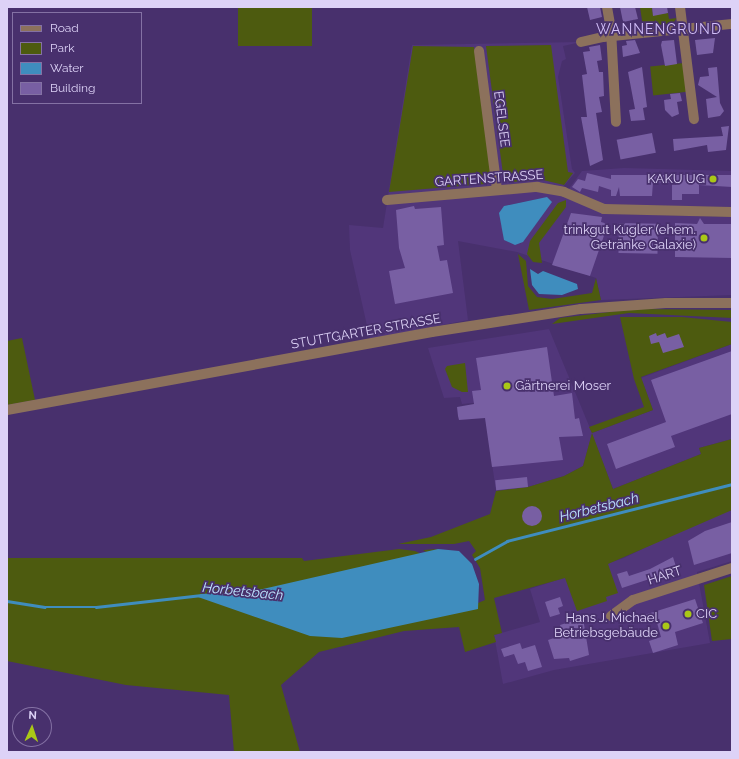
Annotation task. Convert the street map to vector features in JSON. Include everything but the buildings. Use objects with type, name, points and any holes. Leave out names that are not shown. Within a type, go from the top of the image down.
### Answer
[{"type":"street","points":[[607,7],[612,36],[616,122]]},
{"type":"street","points":[[680,7],[694,119]]},
{"type":"street","points":[[581,42],[612,36],[732,24]]},
{"type":"street","name":"EGELSEE","points":[[479,51],[497,190]]},
{"type":"street","name":"GARTENSTRASSE","points":[[387,200],[497,190],[552,188],[604,209],[732,212]]},
{"type":"street","name":"STUTTGARTER STRASSE","points":[[7,410],[432,332],[581,309],[666,303],[732,303]]},
{"type":"street","name":"HART","points":[[611,616],[633,600],[732,568]]},
{"type":"shaded area","points":[[581,42],[563,46],[566,59],[562,61],[558,77],[572,169],[575,173],[559,191],[591,209],[615,214],[732,217],[732,295],[601,300],[596,278],[517,252],[458,241],[468,320],[370,339],[350,250],[349,225],[383,228],[412,45]],"holes":[[[542,198],[520,244],[504,206]]]},
{"type":"shaded area","points":[[624,168],[732,171],[732,207],[605,205],[568,190],[582,171]]},
{"type":"shaded area","points":[[549,329],[592,433],[653,410],[641,378],[732,344],[732,439],[699,448],[701,454],[613,489],[592,434],[583,466],[564,476],[528,487],[496,491],[483,402],[462,404],[460,397],[444,398],[428,348]]},
{"type":"shaded area","points":[[732,510],[732,561],[697,572],[710,643],[554,670],[503,684],[494,635],[540,622],[530,589],[624,558],[706,518]]},
{"type":"green space","points":[[238,7],[312,7],[312,46],[238,46]]},
{"type":"green space","points":[[640,7],[652,7],[653,15],[668,13],[669,19],[677,18],[673,23],[643,27]]},
{"type":"green space","points":[[551,45],[568,172],[573,173],[564,185],[543,180],[510,182],[503,174],[486,46]]},
{"type":"green space","points":[[413,46],[474,47],[491,173],[485,184],[389,192]]},
{"type":"green space","points":[[684,63],[687,92],[653,95],[650,67]]},
{"type":"green space","points":[[566,200],[566,207],[539,243],[542,263],[533,262],[527,254],[530,241],[558,203]]},
{"type":"green space","points":[[518,254],[526,261],[528,286],[537,297],[552,299],[592,293],[596,278],[601,300],[529,310]]},
{"type":"green space","points":[[635,309],[732,310],[732,318],[629,313],[552,324],[560,318]]},
{"type":"green space","points":[[620,317],[682,317],[732,322],[732,344],[641,377],[653,410],[592,433],[589,427],[644,407],[634,379]]},
{"type":"green space","points":[[22,338],[35,400],[7,405],[7,341]]},
{"type":"green space","points":[[465,363],[468,392],[462,392],[452,387],[445,369],[447,366]]},
{"type":"green space","points":[[592,433],[613,489],[701,454],[699,448],[732,439],[732,510],[608,564],[618,593],[606,597],[607,601],[577,611],[565,578],[494,598],[502,633],[494,635],[496,642],[465,652],[459,627],[404,631],[319,652],[281,685],[300,752],[234,752],[229,695],[126,685],[7,661],[7,558],[302,558],[304,561],[399,549],[415,551],[449,567],[423,550],[438,549],[478,603],[485,600],[480,568],[472,555],[476,551],[469,541],[454,544],[398,544],[431,537],[490,514],[496,491],[528,487],[564,476],[583,466]]},
{"type":"green space","points":[[732,576],[732,639],[712,641],[704,585]]},
{"type":"water","points":[[547,197],[552,202],[523,242],[515,245],[504,240],[499,213],[504,206]]},
{"type":"water","points":[[530,269],[538,274],[543,271],[577,284],[578,289],[562,295],[539,294],[532,285]]},
{"type":"water","points":[[438,549],[459,551],[472,564],[479,584],[478,609],[342,638],[310,636],[198,597],[201,594],[215,593],[237,595]]},
{"type":"waterway","name":"Horbetsbach","points":[[475,559],[507,541],[732,484]]},
{"type":"waterway","name":"Horbetsbach","points":[[7,601],[45,607],[96,607],[201,595]]},
{"type":"place","name":"KAKU UG","points":[[713,179]]},
{"type":"place","name":"trinkgut Kugler (ehem. Getränke Galaxie)","points":[[704,238]]},
{"type":"place","name":"Gärtnerei Moser","points":[[507,386]]},
{"type":"place","name":"CIC","points":[[688,614]]},
{"type":"place","name":"Hans J. Michael Betriebsgebäude","points":[[666,626]]},
{"type":"district","name":"WANNENGRUND","points":[[659,29]]}]
